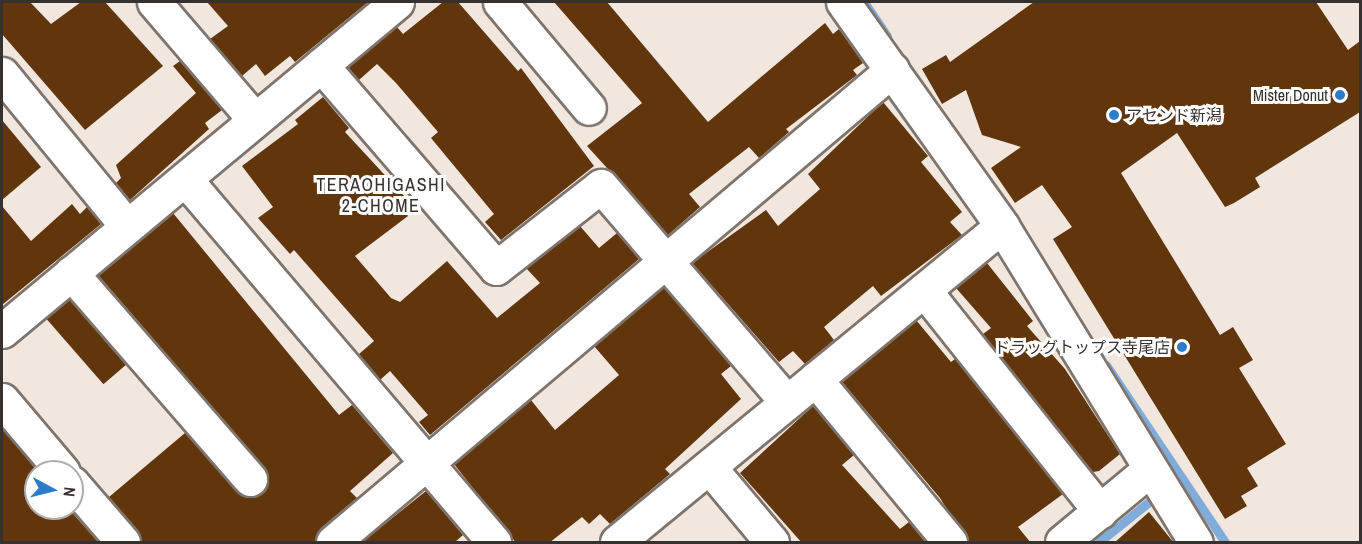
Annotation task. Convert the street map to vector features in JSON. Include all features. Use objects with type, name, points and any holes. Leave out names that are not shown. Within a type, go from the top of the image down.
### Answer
[{"type":"street","points":[[154,2],[255,120]]},
{"type":"street","points":[[500,2],[589,108]]},
{"type":"street","points":[[843,2],[1002,226],[1196,543]]},
{"type":"street","points":[[2,328],[185,179],[391,4]]},
{"type":"street","points":[[321,65],[496,268],[601,186],[787,402]]},
{"type":"street","points":[[333,543],[892,70]]},
{"type":"street","points":[[2,74],[127,226]]},
{"type":"street","points":[[185,179],[494,543]]},
{"type":"street","points":[[617,543],[1002,226]]},
{"type":"street","points":[[71,273],[250,479]]},
{"type":"street","points":[[924,290],[1100,511]]},
{"type":"street","points":[[815,379],[950,543]]},
{"type":"street","points":[[2,400],[53,460]]},
{"type":"street","points":[[709,467],[772,543]]},
{"type":"street","points":[[1062,543],[1150,469]]},
{"type":"street","points":[[84,497],[123,543]]},
{"type":"building","points":[[2,2],[30,2],[51,24],[81,2],[105,2],[163,66],[85,130],[2,34]]},
{"type":"building","points":[[207,2],[368,2],[295,62],[290,56],[265,76],[256,64],[242,76],[210,39],[228,26]]},
{"type":"building","points":[[443,2],[458,2],[518,71],[521,68],[594,166],[501,240],[485,222],[494,214],[431,138],[438,132],[396,83],[377,64],[359,80],[348,67],[397,27],[403,34]]},
{"type":"building","points":[[554,2],[607,2],[708,122],[825,23],[833,34],[839,29],[863,63],[853,70],[857,75],[786,129],[789,132],[759,158],[749,147],[689,194],[700,207],[668,235],[587,146],[642,103]]},
{"type":"building","points":[[1034,2],[1316,2],[1348,50],[1360,41],[1360,112],[1255,178],[1260,187],[1234,203],[1225,207],[1177,133],[1121,173],[1220,335],[1233,327],[1253,360],[1239,368],[1286,444],[1247,468],[1258,486],[1241,496],[1247,506],[1225,519],[1053,239],[1072,227],[1042,185],[1015,203],[991,168],[1021,147],[982,135],[966,90],[942,104],[922,69],[946,55],[950,62]]},
{"type":"building","points":[[180,61],[222,110],[205,123],[209,129],[130,200],[116,183],[121,178],[116,165],[196,93],[173,66]]},
{"type":"building","points":[[323,97],[349,128],[345,132],[406,198],[399,203],[408,216],[355,256],[391,298],[400,302],[447,261],[497,318],[540,283],[526,268],[580,226],[599,248],[617,233],[639,259],[430,435],[419,422],[428,415],[390,371],[380,380],[359,354],[374,341],[294,250],[290,254],[258,218],[273,207],[242,166],[298,124],[295,120]]},
{"type":"building","points":[[883,102],[928,156],[921,162],[962,212],[950,222],[962,235],[881,296],[873,286],[824,327],[834,340],[805,364],[793,351],[779,362],[692,263],[766,210],[778,226],[820,189],[808,174]]},
{"type":"building","points":[[2,120],[41,167],[2,200]]},
{"type":"building","points":[[72,204],[80,214],[87,207],[101,224],[2,305],[2,206],[31,241]]},
{"type":"building","points":[[173,213],[339,415],[352,405],[393,453],[350,491],[357,498],[321,528],[315,543],[141,543],[109,497],[185,433],[243,496],[254,497],[268,485],[264,467],[98,275]]},
{"type":"building","points":[[987,263],[1033,321],[1027,326],[1065,369],[1120,454],[1099,471],[1093,472],[983,334],[991,328],[956,288]]},
{"type":"building","points":[[664,287],[731,366],[721,374],[741,399],[665,469],[670,474],[610,524],[600,514],[589,524],[582,517],[549,543],[516,543],[454,464],[531,400],[555,430],[619,375],[594,346]]},
{"type":"building","points":[[69,299],[126,365],[103,384],[46,319]]},
{"type":"building","points":[[916,320],[951,362],[955,359],[1063,494],[1018,527],[1031,543],[968,543],[940,498],[842,382]]},
{"type":"building","points":[[813,406],[854,455],[842,465],[900,529],[909,522],[926,543],[802,543],[740,473]]},
{"type":"building","points":[[2,428],[28,460],[24,460],[24,520],[79,520],[99,543],[2,543]]},
{"type":"building","points":[[426,491],[463,535],[454,543],[361,543]]},
{"type":"building","points":[[1149,512],[1174,543],[1114,543]]},
{"type":"waterway","points":[[864,2],[887,36]]},
{"type":"waterway","points":[[1106,365],[1225,542]]},
{"type":"waterway","points":[[1099,542],[1160,493]]},
{"type":"place","name":"Mister Donut","points":[[1340,95]]},
{"type":"place","name":"アセンド新潟","points":[[1114,115]]},
{"type":"place","name":"ドラッグトップス寺尾店","points":[[1182,347]]},
{"type":"district","name":"TERAOHIGASHI 2-CHOME","points":[[381,196]]}]
